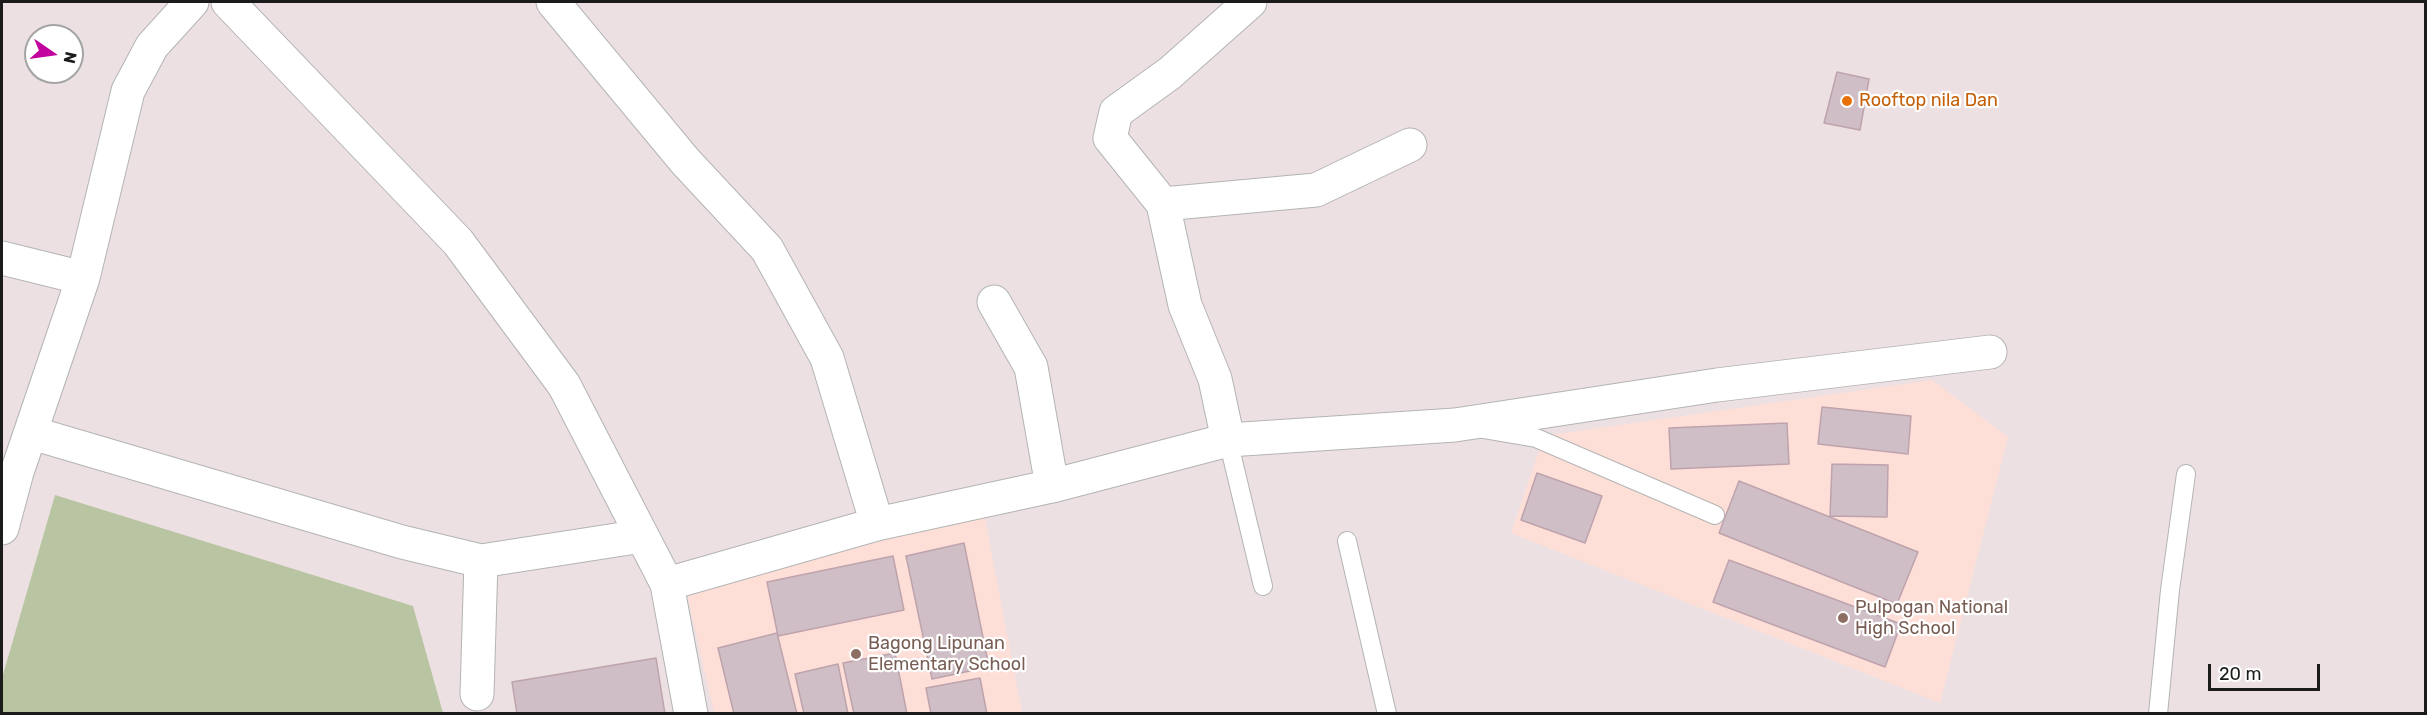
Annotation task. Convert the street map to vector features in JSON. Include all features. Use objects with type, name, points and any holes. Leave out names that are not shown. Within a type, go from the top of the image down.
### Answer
[{"type":"street","points":[[2,528],[9,470],[32,433],[83,278],[128,91],[152,46],[192,2]]},
{"type":"street","points":[[228,2],[458,242],[564,385],[667,584],[691,714]]},
{"type":"street","points":[[553,2],[685,161],[767,249],[827,358],[877,524]]},
{"type":"street","points":[[1228,440],[1215,379],[1185,305],[1163,204],[1110,138],[1116,112],[1170,73],[1250,2]]},
{"type":"street","points":[[1163,204],[1316,190],[1410,145]]},
{"type":"street","points":[[2,258],[83,278]]},
{"type":"street","points":[[994,302],[1031,367],[1052,486]]},
{"type":"street","points":[[667,584],[877,524],[1052,486],[1228,440],[1455,425],[1717,385],[1990,352]]},
{"type":"street","points":[[32,433],[402,542],[481,561],[642,536]]},
{"type":"street","points":[[477,694],[481,561]]},
{"type":"lane","points":[[1455,425],[1536,438],[1715,515]]},
{"type":"lane","points":[[1228,440],[1263,586]]},
{"type":"lane","points":[[2158,714],[2170,590],[2186,474]]},
{"type":"lane","points":[[1347,541],[1386,714]]},
{"type":"shaded area","name":"Pulpogan National High School","points":[[1932,380],[2008,437],[1940,703],[1511,533],[1544,436]]},
{"type":"shaded area","name":"Bagong Lipunan Elementary School","points":[[984,513],[1022,713],[714,713],[687,594]]},
{"type":"green space","points":[[55,495],[413,606],[443,713],[2,713],[2,678]]},
{"type":"building","name":"Rooftop nila Dan","points":[[1837,72],[1869,79],[1860,130],[1824,123]]},
{"type":"building","points":[[1822,407],[1911,416],[1908,454],[1818,444]]},
{"type":"building","points":[[1787,423],[1789,464],[1671,469],[1669,428]]},
{"type":"building","points":[[1832,464],[1888,465],[1887,517],[1830,516]]},
{"type":"building","points":[[1537,473],[1602,496],[1585,543],[1521,520]]},
{"type":"building","points":[[1739,481],[1918,552],[1897,604],[1719,533]]},
{"type":"building","points":[[964,543],[989,667],[932,679],[906,556]]},
{"type":"building","points":[[893,556],[904,610],[778,636],[767,582]]},
{"type":"building","points":[[1729,560],[1901,624],[1885,667],[1713,602]]},
{"type":"building","points":[[777,633],[797,714],[734,714],[718,648]]},
{"type":"building","points":[[895,653],[907,714],[854,714],[843,663]]},
{"type":"building","points":[[656,658],[665,714],[517,714],[512,682]]},
{"type":"building","points":[[838,664],[848,714],[804,714],[795,674]]},
{"type":"building","points":[[980,678],[987,714],[931,714],[926,688]]},
{"type":"place","name":"Rooftop nila Dan","points":[[1847,101]]},
{"type":"place","name":"Pulpogan National High School","points":[[1843,618]]},
{"type":"place","name":"Bagong Lipunan Elementary School","points":[[856,654]]}]
